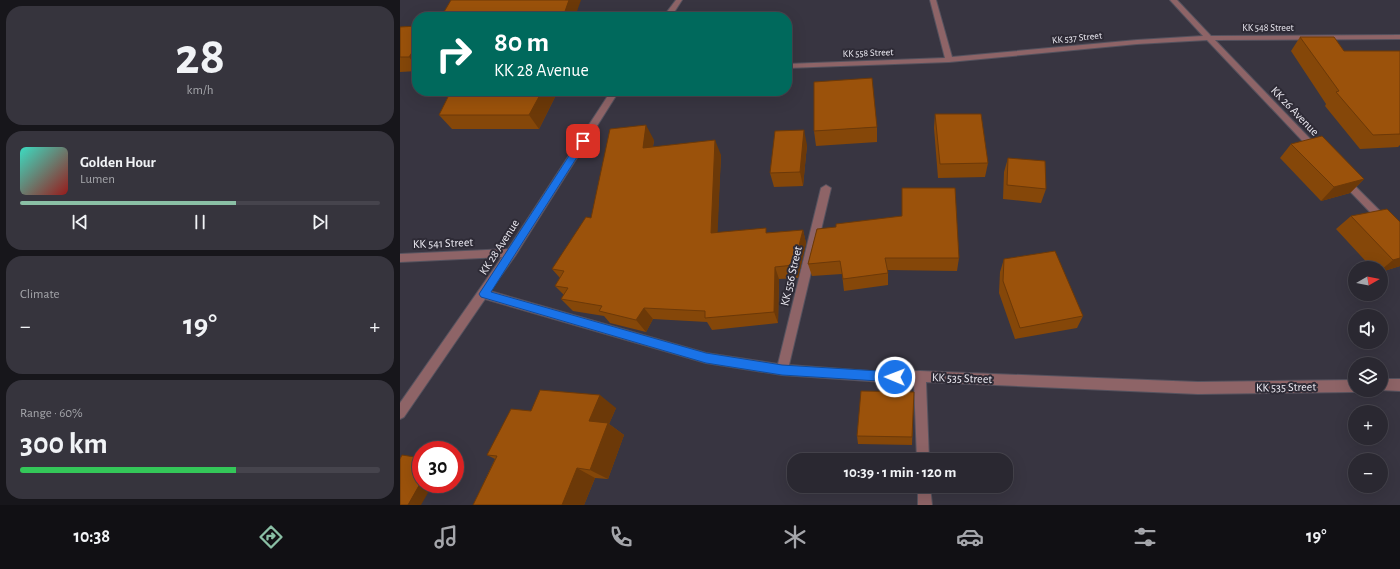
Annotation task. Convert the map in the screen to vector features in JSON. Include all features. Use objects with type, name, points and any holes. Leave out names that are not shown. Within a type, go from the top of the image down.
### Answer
[{"type":"street","points":[[671,12],[679,0]]},
{"type":"street","points":[[933,0],[949,60]]},
{"type":"street","name":"KK 26 Avenue","points":[[1173,0],[1323,158]]},
{"type":"street","name":"KK 548 Street","points":[[1208,38],[1400,37]]},
{"type":"street","name":"KK 537 Street","points":[[949,60],[1137,42],[1208,38]]},
{"type":"street","name":"KK 558 Street","points":[[792,66],[949,60]]},
{"type":"street","name":"KK 28 Avenue","points":[[400,414],[484,294],[612,96]]},
{"type":"street","points":[[1340,175],[1400,237]]},
{"type":"street","name":"KK 556 Street","points":[[782,370],[826,188]]},
{"type":"street","name":"KK 541 Street","points":[[400,258],[511,253]]},
{"type":"street","name":"KK 535 Street","points":[[484,294],[706,358],[782,370],[883,377],[920,376],[1198,388],[1348,386]]},
{"type":"street","points":[[920,376],[923,453]]},
{"type":"street","points":[[1388,385],[1400,385]]},
{"type":"street","points":[[924,493],[925,505]]},
{"type":"building","points":[[451,0],[569,0],[565,12],[444,12]]},
{"type":"building","points":[[412,26],[412,52],[409,57],[400,57],[400,27]]},
{"type":"building","points":[[1300,37],[1334,37],[1344,51],[1400,51],[1400,134],[1373,135],[1336,92],[1339,91]]},
{"type":"building","points":[[872,78],[877,127],[814,131],[814,82]]},
{"type":"building","points":[[448,96],[539,96],[529,115],[439,115]]},
{"type":"building","points":[[935,114],[981,114],[988,163],[940,164]]},
{"type":"building","points":[[646,125],[643,148],[715,140],[711,233],[766,228],[766,233],[803,230],[794,265],[775,267],[774,312],[705,318],[705,311],[644,308],[636,320],[599,311],[602,306],[561,299],[568,288],[555,286],[564,271],[552,269],[586,217],[591,218],[610,129]]},
{"type":"building","points":[[804,130],[800,172],[770,173],[775,131]]},
{"type":"building","points":[[1322,136],[1364,179],[1334,187],[1291,144]]},
{"type":"building","points":[[1008,158],[1045,161],[1046,189],[1007,185]]},
{"type":"building","points":[[902,188],[955,188],[959,258],[885,258],[888,273],[843,279],[840,261],[808,264],[817,229],[836,227],[836,224],[902,216]]},
{"type":"building","points":[[1387,209],[1400,222],[1400,258],[1393,260],[1351,216]]},
{"type":"building","points":[[1055,251],[1083,316],[1020,328],[1003,281],[1004,259]]},
{"type":"building","points":[[540,390],[600,395],[589,421],[608,423],[590,470],[577,468],[562,505],[473,505],[497,456],[487,455],[511,409],[531,411]]},
{"type":"building","points":[[861,391],[914,392],[912,437],[857,436]]},
{"type":"building","points":[[402,455],[412,457],[412,493],[415,493],[408,505],[400,505],[400,459]]},
{"type":"route","points":[[583,141],[484,294],[706,358],[782,370],[895,377]]}]
